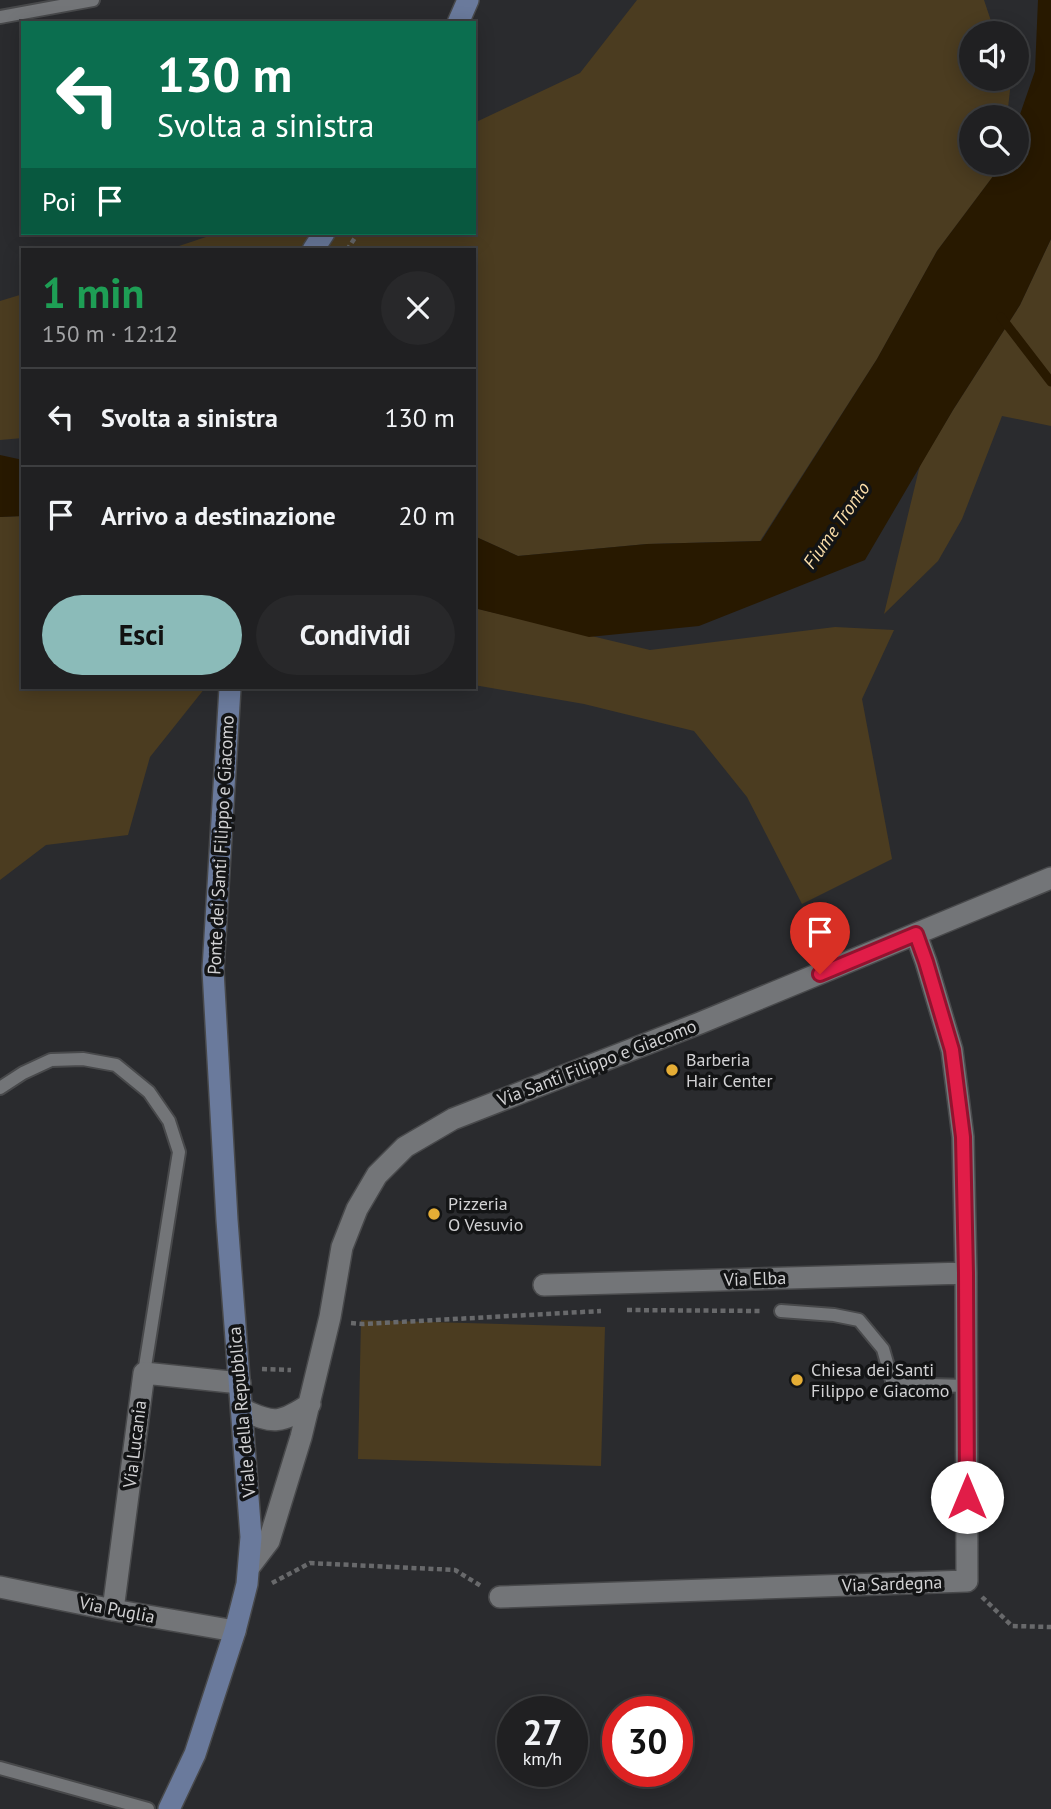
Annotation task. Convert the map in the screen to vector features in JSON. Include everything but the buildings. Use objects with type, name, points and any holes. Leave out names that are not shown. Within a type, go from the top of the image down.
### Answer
[{"type":"street","points":[[459,21],[468,0]]},
{"type":"street","name":"Ponte dei Santi Filippo e Giacomo","points":[[215,1001],[214,937],[230,689]]},
{"type":"street","name":"Via Santi Filippo e Giacomo","points":[[250,1566],[269,1541],[310,1404],[330,1317],[342,1247],[357,1209],[377,1175],[405,1147],[453,1119],[700,1024],[1051,878]]},
{"type":"street","name":"Via Sardegna","points":[[500,1597],[967,1581],[963,1137],[952,1050],[916,934]]},
{"type":"street","name":"Viale della Repubblica","points":[[169,1809],[195,1754],[235,1631],[250,1566],[251,1537],[228,1233],[215,1001]]},
{"type":"street","name":"Via Elba","points":[[544,1285],[966,1273]]},
{"type":"street","points":[[144,1373],[240,1383]]},
{"type":"street","name":"Via Lucania","points":[[113,1610],[144,1373]]},
{"type":"street","points":[[242,1409],[270,1421],[282,1420],[310,1404]]},
{"type":"street","name":"Via Puglia","points":[[0,1587],[235,1631]]},
{"type":"lane","points":[[0,17],[93,0]]},
{"type":"lane","points":[[0,1087],[51,1060],[83,1059],[116,1065],[149,1091],[169,1121],[179,1152],[144,1373]]},
{"type":"lane","points":[[781,1311],[834,1315],[859,1320],[883,1349],[893,1384],[967,1386]]},
{"type":"lane","points":[[0,1768],[148,1809]]},
{"type":"path","points":[[616,1310],[781,1311]]},
{"type":"path","points":[[363,1324],[603,1311]]},
{"type":"path","points":[[263,1588],[310,1563],[456,1570],[500,1597]]},
{"type":"path","points":[[967,1581],[1012,1626],[1051,1627]]},
{"type":"shaded area","points":[[637,0],[984,0],[991,21],[959,21],[959,91],[1010,91],[1008,105],[959,105],[959,175],[994,175],[937,251],[877,359],[760,541],[647,544],[518,556],[476,537],[476,248],[173,248],[212,235],[476,235],[476,122],[580,73]]},
{"type":"shaded area","points":[[1051,239],[1051,426],[1002,416],[962,519],[938,561],[884,614],[920,465],[1020,305]]},
{"type":"shaded area","points":[[21,295],[21,438],[0,440],[0,301]]},
{"type":"shaded area","points":[[21,516],[21,689],[204,689],[150,757],[128,835],[46,845],[0,880],[0,517]]},
{"type":"shaded area","points":[[476,608],[650,650],[835,627],[894,630],[862,699],[892,859],[802,904],[747,797],[694,731],[584,704],[476,685]]},
{"type":"shaded area","points":[[361,1320],[605,1327],[601,1466],[358,1459]]},
{"type":"water","name":"Fiume Tronto","points":[[1038,0],[1051,0],[1051,239],[1020,305],[953,410],[865,560],[699,626],[589,637],[476,609],[476,537],[518,556],[647,544],[761,541],[877,359],[937,251],[994,175],[1029,175],[1029,105],[1023,105],[1035,71]]},
{"type":"water","points":[[0,455],[21,460],[21,516],[0,517]]},
{"type":"waterway","points":[[1001,317],[1051,382]]},
{"type":"place","name":"Barberia Hair Center","points":[[672,1070]]},
{"type":"place","name":"Pizzeria O Vesuvio","points":[[434,1214]]},
{"type":"place","name":"Chiesa dei Santi Filippo e Giacomo","points":[[797,1380]]},
{"type":"route","points":[[820,974],[916,934],[952,1050],[963,1137],[967,1497]]}]
